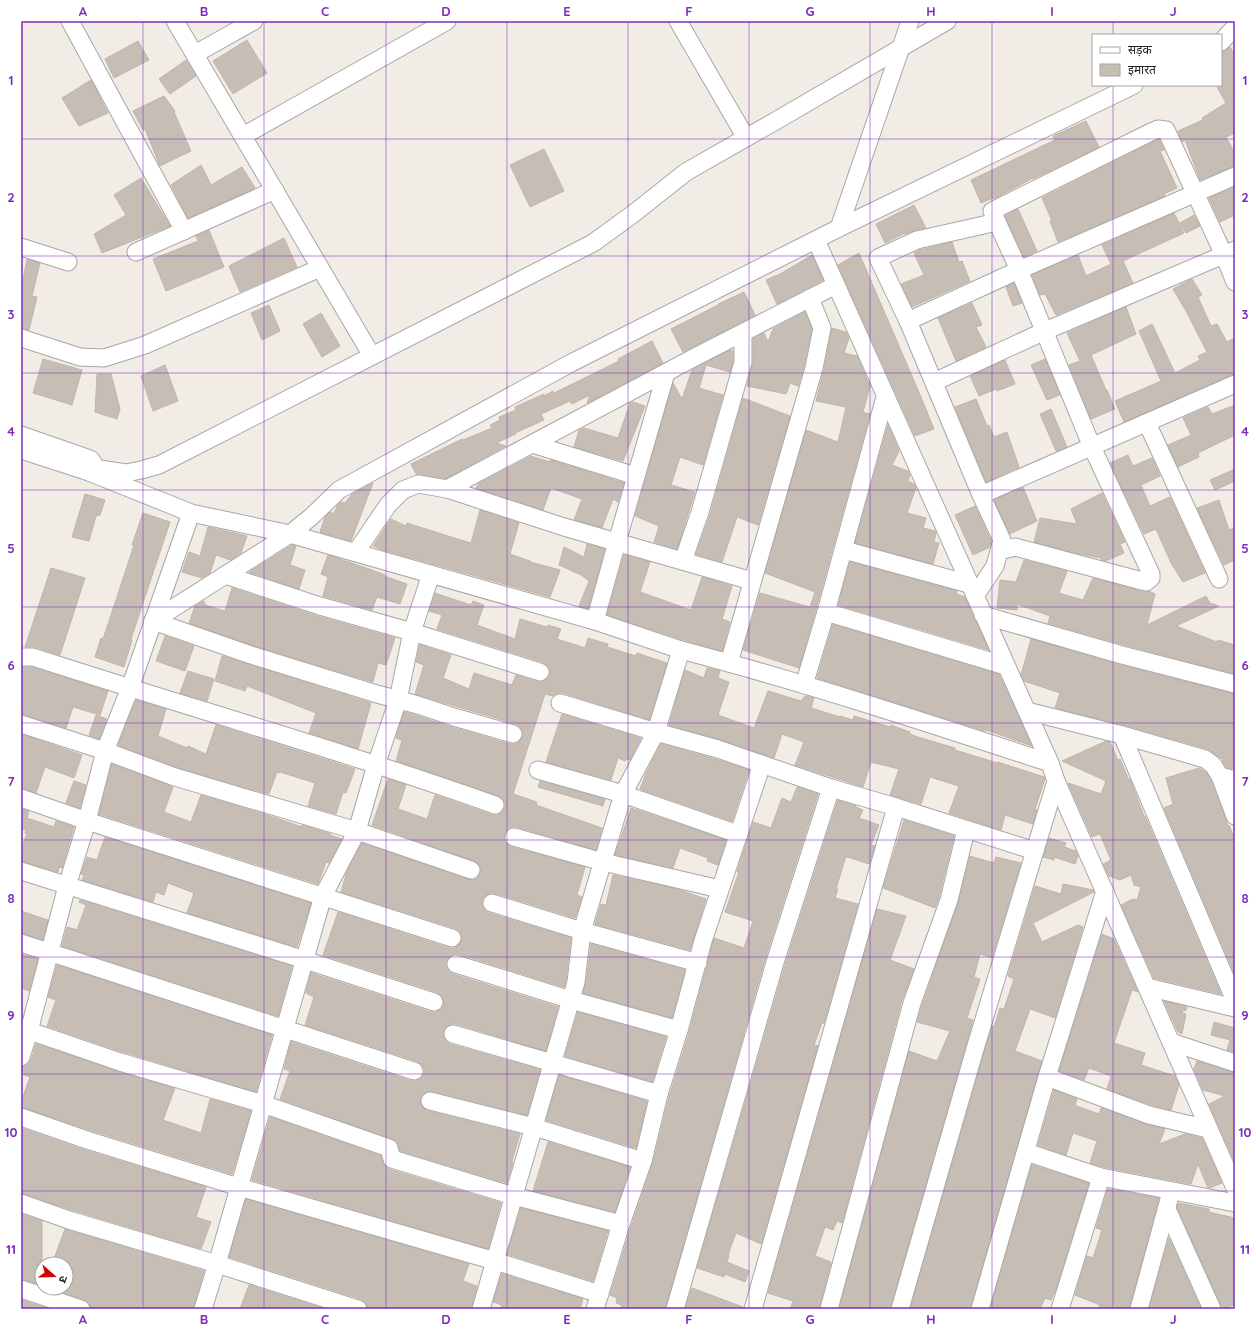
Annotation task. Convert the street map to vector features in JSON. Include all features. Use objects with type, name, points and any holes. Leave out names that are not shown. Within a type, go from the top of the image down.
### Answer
[{"type":"street","points":[[70,21],[184,232]]},
{"type":"street","points":[[175,21],[372,356]]},
{"type":"street","points":[[195,54],[254,21]]},
{"type":"street","points":[[243,136],[447,21]]},
{"type":"street","points":[[678,21],[746,138]]},
{"type":"street","points":[[839,228],[910,21]]},
{"type":"street","points":[[91,470],[126,473],[159,465],[593,243],[633,214],[686,172],[947,21]]},
{"type":"street","points":[[1222,41],[1235,27]]},
{"type":"street","points":[[1222,42],[1235,36]]},
{"type":"street","points":[[153,622],[290,534],[311,517],[339,490],[571,363],[839,228],[1132,86]]},
{"type":"street","points":[[999,551],[1015,547],[1146,582],[1151,578],[1151,574],[1092,447],[1045,331],[992,211],[1158,129],[1166,130],[1196,194],[1230,253],[1235,282]]},
{"type":"street","points":[[908,321],[1019,270],[1235,176]]},
{"type":"street","points":[[136,252],[184,232],[275,190]]},
{"type":"street","points":[[972,590],[995,566],[1002,540],[908,321],[878,258],[917,240],[997,222]]},
{"type":"street","points":[[816,240],[1050,763],[1056,781],[1235,1188]]},
{"type":"street","points":[[21,247],[68,262]]},
{"type":"street","points":[[934,382],[1045,331],[1230,253]]},
{"type":"street","points":[[21,338],[80,357],[104,358],[145,346],[320,268]]},
{"type":"street","points":[[447,489],[836,284]]},
{"type":"street","points":[[729,663],[814,368],[822,328],[810,298]]},
{"type":"street","points":[[683,561],[700,512],[743,362],[743,332]]},
{"type":"street","points":[[595,621],[616,542],[666,373]]},
{"type":"street","points":[[982,495],[1235,384]]},
{"type":"street","points":[[804,685],[844,550],[885,397]]},
{"type":"street","points":[[1147,423],[1219,579]]},
{"type":"street","points":[[21,435],[85,456],[92,461],[91,470]]},
{"type":"street","points":[[532,444],[636,476]]},
{"type":"street","points":[[21,450],[91,470],[191,512],[290,534],[595,621],[681,650],[885,709],[1050,763]]},
{"type":"street","points":[[356,552],[388,505],[403,490],[418,484],[447,489],[564,527],[752,581]]},
{"type":"street","points":[[21,1056],[25,1030],[87,821],[105,751],[130,688],[191,512]]},
{"type":"street","points":[[844,550],[972,590]]},
{"type":"street","points":[[203,1309],[323,896],[357,831],[376,765],[398,700],[412,632],[431,574]]},
{"type":"street","points":[[225,575],[320,606],[412,632],[540,672]]},
{"type":"street","points":[[826,612],[1006,666]]},
{"type":"street","points":[[983,615],[1122,655],[1235,684]]},
{"type":"street","points":[[153,622],[252,655],[513,734]]},
{"type":"street","points":[[481,1309],[576,982],[582,931],[623,794],[656,732],[681,650]]},
{"type":"street","points":[[21,657],[33,658],[219,715],[495,805]]},
{"type":"street","points":[[560,703],[718,749],[830,788],[896,807],[1035,851]]},
{"type":"street","points":[[1026,711],[1122,735],[1205,759],[1228,778],[1235,816]]},
{"type":"street","points":[[21,724],[105,751],[175,777],[357,831],[471,870]]},
{"type":"street","points":[[1122,735],[1235,1001]]},
{"type":"street","points":[[21,1117],[87,1140],[239,1187],[495,1261],[597,1302],[620,1224],[643,1161],[659,1094],[679,1030],[703,941],[762,764]]},
{"type":"street","points":[[538,770],[623,794],[738,834]]},
{"type":"street","points":[[900,1309],[1056,781]]},
{"type":"street","points":[[675,1309],[776,959],[830,788]]},
{"type":"street","points":[[21,798],[87,821],[452,938]]},
{"type":"street","points":[[753,1309],[896,807]]},
{"type":"street","points":[[828,1309],[912,1003],[949,900],[966,830]]},
{"type":"street","points":[[514,837],[603,862],[720,889]]},
{"type":"street","points":[[21,871],[434,1002]]},
{"type":"street","points":[[980,1309],[1047,1077],[1105,891]]},
{"type":"street","points":[[492,903],[582,931],[698,963]]},
{"type":"street","points":[[21,943],[414,1071]]},
{"type":"street","points":[[456,964],[571,1000],[679,1030]]},
{"type":"street","points":[[1147,987],[1235,1008]]},
{"type":"street","points":[[25,1030],[120,1062],[263,1104],[389,1148],[392,1160],[514,1196],[620,1224]]},
{"type":"street","points":[[454,1034],[659,1094]]},
{"type":"street","points":[[1171,1042],[1235,1063]]},
{"type":"street","points":[[1047,1077],[1149,1115],[1208,1128]]},
{"type":"street","points":[[430,1101],[534,1127],[643,1161]]},
{"type":"street","points":[[1026,1152],[1101,1177],[1171,1192],[1235,1203]]},
{"type":"street","points":[[1060,1309],[1101,1177]]},
{"type":"street","points":[[1140,1309],[1171,1192]]},
{"type":"street","points":[[21,1203],[69,1220],[217,1264],[358,1309]]},
{"type":"street","points":[[1167,1209],[1212,1309]]},
{"type":"street","points":[[21,1289],[81,1309]]},
{"type":"building","points":[[247,40],[267,73],[233,94],[213,61]]},
{"type":"building","points":[[138,41],[149,60],[114,78],[105,59]]},
{"type":"building","points":[[1230,47],[1235,55],[1235,133],[1226,137],[1235,153],[1235,166],[1200,180],[1185,140],[1182,142],[1178,131],[1203,120],[1202,118],[1226,103],[1217,87],[1222,86],[1222,52]]},
{"type":"building","points":[[186,60],[196,76],[170,94],[159,79]]},
{"type":"building","points":[[91,80],[108,113],[79,126],[62,98]]},
{"type":"building","points":[[164,96],[175,111],[174,112],[191,151],[160,166],[145,129],[143,130],[133,111]]},
{"type":"building","points":[[1086,121],[1099,147],[1033,178],[994,199],[993,198],[981,203],[971,180],[1055,140],[1053,136]]},
{"type":"building","points":[[1159,139],[1164,150],[1160,151],[1177,188],[1164,194],[1165,196],[1058,242],[1050,221],[1052,221],[1042,198]]},
{"type":"building","points":[[544,149],[564,191],[530,207],[510,165]]},
{"type":"building","points":[[201,165],[211,185],[242,167],[255,188],[188,218],[171,185]]},
{"type":"building","points":[[141,178],[170,226],[102,253],[94,234],[126,215],[114,195]]},
{"type":"building","points":[[1235,187],[1235,215],[1220,222],[1209,198]]},
{"type":"building","points":[[914,205],[926,228],[905,233],[885,243],[876,224]]},
{"type":"building","points":[[1018,209],[1037,251],[1024,257],[1005,216]]},
{"type":"building","points":[[1174,213],[1184,233],[1123,261],[1133,283],[1056,315],[1045,294],[1040,295],[1032,275],[1078,255],[1086,276],[1111,264],[1102,245]]},
{"type":"building","points":[[1194,215],[1200,226],[1186,233],[1180,223]]},
{"type":"building","points":[[209,230],[224,267],[166,291],[153,259],[198,241],[196,236]]},
{"type":"building","points":[[284,238],[297,267],[240,292],[229,266]]},
{"type":"building","points":[[952,242],[959,262],[962,261],[970,281],[912,307],[901,284],[924,275],[914,253],[920,250]]},
{"type":"building","points":[[859,253],[934,429],[915,436],[838,265]]},
{"type":"building","points":[[812,255],[823,280],[777,304],[766,280],[780,274]]},
{"type":"building","points":[[27,259],[40,263],[32,296],[37,297],[29,330],[21,328],[21,290]]},
{"type":"building","points":[[1192,279],[1202,295],[1198,297],[1211,326],[1217,324],[1227,342],[1235,338],[1235,374],[1124,422],[1115,401],[1161,381],[1139,331],[1152,324],[1175,373],[1200,360],[1198,356],[1207,352],[1173,289]]},
{"type":"building","points":[[1014,283],[1022,303],[1013,306],[1006,287]]},
{"type":"building","points":[[744,292],[755,315],[683,352],[671,329]]},
{"type":"building","points":[[972,303],[982,325],[976,327],[986,347],[956,361],[938,318]]},
{"type":"building","points":[[269,305],[280,331],[262,340],[251,313]]},
{"type":"building","points":[[1126,307],[1136,334],[1091,355],[1115,409],[1091,419],[1069,365],[1080,361],[1067,333]]},
{"type":"building","points":[[805,312],[812,329],[798,386],[790,383],[786,394],[747,386],[753,362],[753,339],[764,333],[768,342],[773,329]]},
{"type":"building","points":[[321,313],[340,346],[322,357],[303,324]]},
{"type":"building","points":[[832,328],[846,332],[849,338],[844,353],[857,356],[870,386],[863,412],[870,414],[799,668],[743,650],[760,593],[810,607],[815,592],[765,573],[806,430],[838,442],[846,407],[816,401]]},
{"type":"building","points":[[652,341],[663,363],[587,403],[590,395],[572,404],[570,401],[541,414],[544,420],[496,443],[506,446],[445,479],[416,474],[411,464],[462,439],[463,440],[492,428],[490,425],[500,420],[499,417],[516,410],[515,407],[544,394],[544,396],[553,391],[554,393],[619,361],[618,359]]},
{"type":"building","points":[[730,350],[733,351],[733,361],[730,372],[706,365],[699,388],[723,395],[703,465],[680,457],[671,485],[695,492],[677,549],[654,542],[659,526],[635,516],[673,383],[682,399],[692,370]]},
{"type":"building","points":[[43,359],[82,370],[72,405],[33,393]]},
{"type":"building","points":[[1045,359],[1060,395],[1047,400],[1031,365]]},
{"type":"building","points":[[1005,360],[1015,384],[997,391],[996,389],[979,396],[970,376]]},
{"type":"building","points":[[165,365],[178,401],[153,411],[141,376]]},
{"type":"building","points":[[97,374],[111,374],[120,409],[117,419],[95,412]]},
{"type":"building","points":[[743,398],[790,416],[758,525],[737,517],[722,562],[696,554],[710,515]]},
{"type":"building","points":[[976,399],[987,426],[989,425],[994,437],[1007,432],[1019,467],[986,482],[955,407]]},
{"type":"building","points":[[633,402],[645,406],[623,461],[574,447],[579,430],[584,428],[618,438],[630,403]]},
{"type":"building","points":[[1235,405],[1235,435],[1198,453],[1199,457],[1178,467],[1168,445],[1191,435],[1183,418],[1208,407],[1212,414]]},
{"type":"building","points":[[1051,409],[1067,447],[1056,451],[1040,414]]},
{"type":"building","points":[[888,425],[899,451],[892,465],[908,471],[910,475],[908,481],[914,484],[916,488],[907,513],[926,518],[923,528],[935,531],[936,533],[934,542],[939,543],[933,564],[855,543]]},
{"type":"building","points":[[1128,455],[1133,466],[1152,458],[1160,476],[1141,485],[1150,506],[1170,497],[1205,573],[1183,582],[1171,563],[1156,529],[1144,534],[1110,463]]},
{"type":"building","points":[[531,456],[550,462],[551,460],[624,483],[618,502],[613,499],[602,528],[574,520],[582,499],[551,488],[543,510],[476,488],[478,484]]},
{"type":"building","points":[[1235,469],[1235,481],[1215,490],[1210,480]]},
{"type":"building","points":[[373,483],[351,541],[320,532],[325,517],[330,512],[334,514],[337,506],[341,502],[345,503],[353,493]]},
{"type":"building","points":[[1023,487],[1037,521],[1010,534],[994,500]]},
{"type":"building","points":[[1102,493],[1125,542],[1120,544],[1124,553],[1106,561],[1101,560],[1101,558],[1034,542],[1040,518],[1077,524],[1071,509]]},
{"type":"building","points":[[85,494],[105,500],[100,515],[96,516],[89,541],[72,537]]},
{"type":"building","points":[[1219,500],[1229,530],[1235,528],[1235,560],[1224,565],[1197,508]]},
{"type":"building","points":[[975,506],[991,541],[990,547],[973,555],[955,515]]},
{"type":"building","points":[[480,510],[519,523],[510,554],[530,562],[560,570],[550,597],[373,546],[391,519],[406,526],[407,523],[471,543]]},
{"type":"building","points":[[143,513],[170,522],[131,639],[132,640],[124,667],[95,657],[101,638],[103,639],[118,594]]},
{"type":"building","points":[[208,527],[247,536],[241,553],[230,560],[216,555],[210,573],[202,578],[182,572],[189,552],[200,556]]},
{"type":"building","points":[[587,544],[605,549],[588,609],[579,606],[589,581],[581,575],[559,565],[564,547],[584,557]]},
{"type":"building","points":[[292,545],[296,546],[290,565],[305,570],[299,589],[249,572]]},
{"type":"building","points":[[328,555],[407,584],[400,604],[377,597],[372,610],[323,596],[328,577],[321,574]]},
{"type":"building","points":[[624,555],[650,562],[640,592],[691,610],[702,577],[732,586],[722,619],[730,622],[722,651],[607,615]]},
{"type":"building","points":[[1024,560],[1067,571],[1059,593],[1083,600],[1093,578],[1144,592],[1149,591],[1155,594],[1147,625],[1206,596],[1210,603],[1219,606],[1176,626],[1217,642],[1218,640],[1235,645],[1235,674],[1048,623],[1050,616],[1017,604],[1017,610],[997,608],[1000,580],[1016,582]]},
{"type":"building","points":[[850,562],[957,591],[956,594],[965,597],[989,650],[838,605]]},
{"type":"building","points":[[51,568],[85,578],[60,655],[36,647],[25,647]]},
{"type":"building","points":[[232,588],[317,616],[395,638],[386,665],[378,663],[373,682],[254,646],[189,623],[195,606],[204,601],[205,605],[225,611]]},
{"type":"building","points":[[435,593],[471,605],[473,601],[484,605],[477,625],[515,639],[520,619],[547,627],[548,625],[561,629],[557,639],[585,648],[588,638],[608,644],[607,647],[636,656],[637,653],[667,663],[649,720],[563,693],[557,693],[553,696],[545,694],[513,794],[537,802],[536,805],[602,828],[596,850],[517,827],[511,827],[505,834],[504,840],[511,847],[585,867],[577,895],[582,897],[575,918],[495,893],[486,895],[482,900],[482,906],[489,913],[571,938],[564,987],[459,954],[450,956],[446,961],[446,967],[453,974],[558,1007],[546,1051],[456,1024],[451,1024],[446,1027],[443,1032],[443,1036],[450,1044],[540,1070],[527,1115],[432,1091],[423,1094],[420,1098],[423,1108],[428,1111],[520,1134],[507,1183],[400,1151],[397,1141],[280,1099],[290,1071],[284,1069],[291,1042],[411,1081],[420,1079],[424,1074],[422,1065],[417,1061],[305,1025],[314,997],[306,993],[311,973],[431,1012],[436,1012],[441,1009],[443,1005],[444,1000],[437,992],[323,955],[338,912],[449,948],[458,946],[461,941],[462,936],[455,928],[341,892],[347,871],[362,843],[468,879],[473,880],[480,874],[481,868],[478,863],[474,861],[372,825],[388,779],[406,785],[398,809],[427,819],[435,795],[492,815],[501,813],[505,808],[503,799],[498,796],[396,761],[402,740],[396,738],[404,712],[510,744],[515,744],[520,741],[523,736],[523,732],[516,724],[415,694],[424,665],[416,662],[420,645],[451,655],[443,678],[469,689],[474,673],[512,685],[516,675],[537,682],[542,682],[550,675],[550,669],[543,662],[437,629],[442,615],[429,611]]},
{"type":"building","points":[[833,624],[999,674],[1032,746],[986,730],[985,731],[817,678]]},
{"type":"building","points":[[165,636],[194,646],[185,671],[156,661]]},
{"type":"building","points":[[1031,639],[1120,665],[1235,694],[1235,764],[1232,769],[1226,767],[1222,761],[1225,760],[1208,749],[1124,725],[1055,708],[1060,693],[1024,681],[1021,675]]},
{"type":"building","points":[[222,656],[371,703],[358,749],[309,733],[316,713],[247,686],[245,691],[215,681]]},
{"type":"building","points":[[21,667],[31,667],[108,691],[100,715],[73,707],[66,728],[21,714]]},
{"type":"building","points":[[707,668],[720,671],[718,678],[729,682],[718,715],[754,728],[768,691],[801,701],[805,696],[814,698],[811,708],[853,720],[854,716],[890,727],[891,725],[910,732],[910,734],[918,737],[955,748],[955,750],[1044,777],[1045,779],[1035,809],[1037,810],[1033,824],[1005,815],[1001,830],[949,813],[959,786],[930,777],[921,804],[890,795],[899,769],[871,762],[863,787],[795,765],[804,742],[782,734],[774,758],[721,740],[669,725],[685,670],[704,678]]},
{"type":"building","points":[[188,671],[214,679],[207,701],[180,693]]},
{"type":"building","points":[[136,700],[166,709],[158,736],[206,754],[216,725],[355,769],[346,793],[343,792],[336,814],[308,806],[315,783],[277,772],[269,794],[178,768],[118,745]]},
{"type":"building","points":[[562,714],[641,738],[630,760],[626,759],[625,761],[618,758],[611,780],[546,762]]},
{"type":"building","points":[[96,715],[107,719],[99,739],[89,735]]},
{"type":"building","points":[[21,734],[82,755],[74,778],[45,767],[36,793],[21,788]]},
{"type":"building","points":[[1106,741],[1110,742],[1118,760],[1120,759],[1129,780],[1130,779],[1144,816],[1221,994],[1154,978],[1121,905],[1133,899],[1137,900],[1141,887],[1134,885],[1131,875],[1120,880],[1109,876],[1103,864],[1111,860],[1100,834],[1092,837],[1068,783],[1101,794],[1106,781],[1062,761]]},
{"type":"building","points":[[661,744],[749,770],[732,821],[640,789],[646,773]]},
{"type":"building","points":[[112,764],[173,787],[164,812],[191,822],[201,795],[302,827],[302,825],[331,834],[330,835],[342,839],[329,863],[326,862],[318,884],[99,814]]},
{"type":"building","points":[[1199,768],[1206,772],[1211,780],[1228,826],[1229,825],[1235,840],[1235,975],[1164,808],[1173,804],[1166,778]]},
{"type":"building","points":[[74,781],[86,785],[80,808],[66,803]]},
{"type":"building","points":[[540,781],[605,799],[603,806],[538,787]]},
{"type":"building","points":[[797,787],[818,794],[766,956],[665,1309],[620,1309],[622,1305],[616,1303],[617,1298],[610,1295],[653,1163],[669,1097],[689,1033],[714,938],[744,948],[753,921],[725,912],[739,872],[737,872],[753,822],[771,828],[782,798],[791,802]]},
{"type":"building","points":[[838,800],[863,810],[859,818],[879,825],[871,845],[875,846],[869,864],[847,857],[845,859],[836,889],[838,889],[835,898],[858,904],[824,1023],[822,1023],[814,1045],[818,1046],[761,1244],[736,1233],[728,1255],[727,1262],[749,1271],[745,1282],[725,1274],[724,1277],[697,1268],[786,962]]},
{"type":"building","points":[[631,808],[726,840],[718,865],[707,861],[708,858],[680,848],[673,868],[615,855]]},
{"type":"building","points":[[21,809],[29,811],[27,818],[54,827],[56,821],[74,827],[62,868],[59,867],[58,872],[21,861],[21,850],[27,833],[25,833],[26,830],[21,829]]},
{"type":"building","points":[[904,820],[954,836],[935,908],[883,888]]},
{"type":"building","points":[[105,837],[311,903],[297,947],[187,913],[194,893],[168,883],[164,895],[156,892],[153,902],[82,880],[84,875],[81,874],[87,857],[97,860]]},
{"type":"building","points":[[1049,838],[1066,843],[1064,847],[1076,851],[1078,856],[1075,864],[1054,857],[1054,860],[1043,857]]},
{"type":"building","points":[[970,856],[994,863],[996,857],[1021,863],[992,958],[980,954],[974,977],[980,979],[967,1018],[973,1020],[890,1309],[839,1309],[909,1051],[937,1061],[950,1031],[917,1022],[958,903]]},
{"type":"building","points":[[613,875],[677,889],[706,899],[690,950],[595,924],[601,904],[606,905]]},
{"type":"building","points":[[1063,884],[1093,890],[1094,892],[1033,923],[1042,942],[1078,925],[1083,927],[1055,1018],[1030,1009],[1015,1051],[1042,1061],[970,1309],[910,1309],[992,1026],[994,1027],[1000,1008],[1004,1009],[1014,979],[1008,976],[1035,886],[1061,894]]},
{"type":"building","points":[[80,900],[292,966],[278,1016],[62,946],[67,927],[77,930],[86,905],[79,902]]},
{"type":"building","points":[[877,909],[906,916],[890,960],[914,969],[902,1000],[842,1223],[837,1221],[833,1230],[825,1227],[815,1256],[831,1262],[819,1309],[790,1309],[793,1301],[768,1293]]},
{"type":"building","points":[[21,911],[48,920],[43,940],[21,933]]},
{"type":"building","points":[[1102,934],[1114,939],[1138,992],[1132,990],[1114,1043],[1145,1053],[1141,1065],[1175,1076],[1179,1085],[1171,1110],[1107,1089],[1111,1076],[1089,1068],[1084,1080],[1059,1071]]},
{"type":"building","points":[[591,944],[685,970],[672,1018],[583,993],[586,983]]},
{"type":"building","points":[[21,954],[38,959],[29,991],[21,988]]},
{"type":"building","points":[[57,965],[272,1035],[256,1092],[123,1052],[47,1026],[56,1000],[48,997]]},
{"type":"building","points":[[1164,1001],[1187,1007],[1186,1010],[1180,1012],[1186,1014],[1182,1034],[1178,1032]]},
{"type":"building","points":[[578,1012],[666,1037],[652,1082],[565,1056]]},
{"type":"building","points":[[1214,1022],[1235,1028],[1235,1052],[1227,1050],[1230,1040],[1211,1035]]},
{"type":"building","points":[[36,1044],[117,1071],[175,1088],[163,1120],[201,1133],[210,1099],[251,1111],[232,1174],[21,1107],[21,1102],[30,1077],[21,1074],[21,1067],[28,1064],[31,1060]]},
{"type":"building","points":[[1197,1061],[1235,1073],[1235,1163],[1209,1104],[1225,1096],[1203,1090],[1194,1069]]},
{"type":"building","points":[[559,1075],[647,1101],[636,1148],[546,1120]]},
{"type":"building","points":[[1054,1090],[1077,1099],[1075,1105],[1099,1114],[1101,1108],[1165,1129],[1159,1144],[1185,1134],[1202,1138],[1222,1183],[1208,1188],[1198,1164],[1191,1184],[1090,1163],[1097,1141],[1073,1133],[1066,1155],[1038,1145]]},
{"type":"building","points":[[270,1117],[381,1156],[385,1166],[389,1169],[501,1203],[488,1249],[252,1180]]},
{"type":"building","points":[[21,1128],[84,1150],[206,1187],[196,1217],[211,1222],[201,1249],[21,1193]]},
{"type":"building","points":[[548,1142],[630,1167],[615,1212],[533,1191]]},
{"type":"building","points":[[1032,1165],[1089,1183],[1056,1289],[1051,1300],[1045,1298],[1040,1309],[990,1309]]},
{"type":"building","points":[[1108,1189],[1159,1198],[1129,1309],[1098,1309],[1100,1305],[1075,1295],[1087,1256],[1093,1258],[1102,1230],[1096,1228]]},
{"type":"building","points":[[246,1199],[469,1264],[463,1281],[477,1286],[471,1309],[368,1309],[366,1303],[361,1299],[229,1257]]},
{"type":"building","points":[[1178,1203],[1209,1209],[1209,1212],[1235,1218],[1235,1304],[1222,1309],[1177,1207]]},
{"type":"building","points":[[521,1208],[608,1231],[593,1281],[507,1254]]},
{"type":"building","points":[[21,1214],[42,1221],[42,1256],[34,1256],[34,1283],[21,1279]]},
{"type":"building","points":[[65,1229],[204,1271],[193,1309],[91,1309],[89,1303],[85,1300],[73,1296],[74,1256],[55,1256]]},
{"type":"building","points":[[1169,1238],[1201,1309],[1149,1309]]},
{"type":"building","points":[[502,1274],[583,1299],[580,1309],[500,1309],[502,1305],[493,1302]]},
{"type":"building","points":[[249,1285],[325,1309],[240,1309]]},
{"type":"building","points":[[692,1288],[743,1307],[743,1309],[685,1309]]},
{"type":"building","points":[[21,1300],[49,1309],[21,1309]]}]
